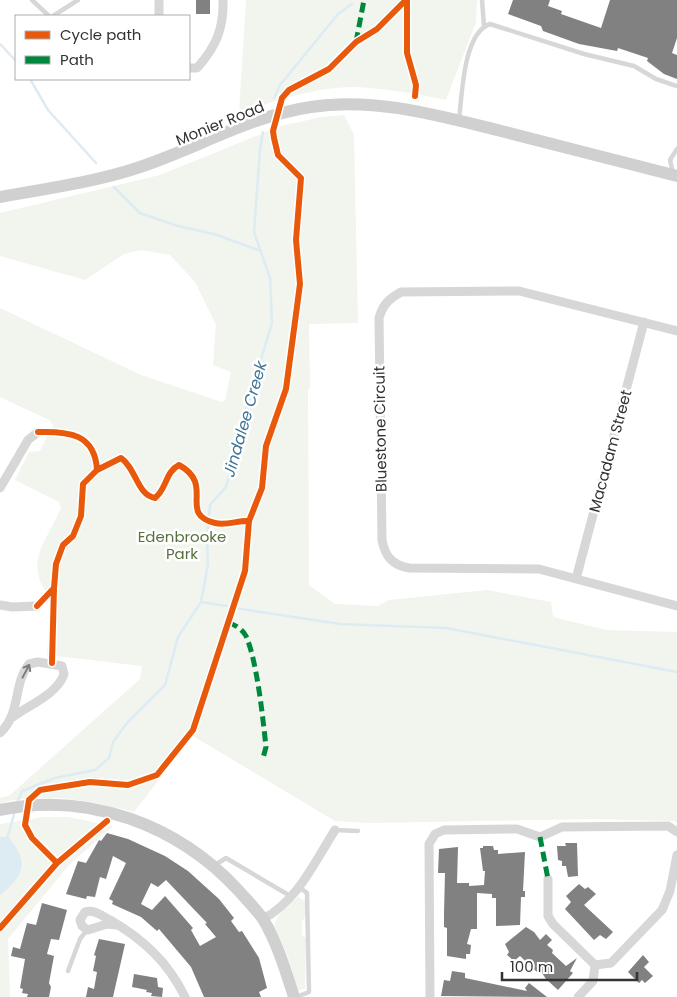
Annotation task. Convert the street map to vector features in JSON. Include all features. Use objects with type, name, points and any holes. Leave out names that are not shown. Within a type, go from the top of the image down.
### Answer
[{"type":"main road","name":"Monier Road","points":[[0,197],[136,169],[263,118],[311,107],[360,103],[459,121],[676,175]]},
{"type":"main road","points":[[4,809],[42,804],[66,804],[130,817],[181,841],[214,865],[263,919],[279,955],[294,997]]},
{"type":"street","points":[[159,0],[159,15]]},
{"type":"street","points":[[190,68],[197,68],[202,62],[221,30],[224,19],[223,0]]},
{"type":"street","name":"Bluestone Circuit","points":[[677,331],[518,290],[401,292],[389,299],[382,309],[379,318],[382,540],[389,560],[409,568],[514,567],[539,569],[677,606]]},
{"type":"street","name":"Macadam Street","points":[[576,580],[644,322]]},
{"type":"street","points":[[0,488],[28,440],[38,432]]},
{"type":"street","points":[[0,605],[37,606]]},
{"type":"street","points":[[0,733],[13,717],[32,706],[59,682],[64,674],[62,666],[55,663],[38,662],[29,664],[22,679],[13,717]]},
{"type":"street","points":[[430,997],[429,844],[435,834],[444,830],[517,829],[540,837],[562,827],[668,826],[677,832]]},
{"type":"street","points":[[263,919],[280,909],[292,897],[335,830]]},
{"type":"street","points":[[595,965],[611,963],[662,910],[670,891],[677,855]]},
{"type":"street","points":[[548,879],[548,916],[553,924],[595,965]]},
{"type":"street","points":[[117,924],[107,924],[87,930],[80,921],[82,914],[87,911],[94,912],[117,924],[131,932],[164,962],[185,997]]},
{"type":"street","points":[[578,997],[593,981],[595,965]]},
{"type":"lane","points":[[32,0],[48,15]]},
{"type":"lane","points":[[55,15],[78,0]]},
{"type":"lane","points":[[482,0],[484,26]]},
{"type":"lane","points":[[459,121],[464,71],[477,33],[484,26],[498,25],[584,54],[634,66],[656,79],[677,86]]},
{"type":"lane","points":[[676,175],[670,160],[677,149]]},
{"type":"lane","points":[[335,830],[358,830]]},
{"type":"lane","points":[[214,865],[226,858],[292,897]]},
{"type":"lane","points":[[294,997],[309,992],[307,893],[299,887]]},
{"type":"lane","points":[[68,971],[80,939],[87,930]]},
{"type":"green space","points":[[246,0],[477,0],[476,22],[446,100],[380,89],[343,87],[312,91],[239,113]]},
{"type":"green space","name":"Edenbrooke Park","points":[[344,115],[354,135],[358,323],[309,324],[309,585],[335,604],[378,606],[389,600],[487,590],[551,602],[553,617],[606,630],[677,632],[677,823],[674,821],[592,819],[369,823],[335,821],[193,736],[134,812],[101,804],[67,799],[34,798],[0,803],[0,798],[10,795],[140,679],[142,666],[47,655],[51,598],[42,586],[37,564],[44,543],[61,508],[59,502],[15,480],[29,452],[40,451],[53,425],[49,420],[0,397],[0,308],[141,375],[222,402],[225,400],[231,372],[213,365],[216,325],[195,282],[170,255],[141,250],[124,254],[85,280],[0,256],[0,213],[160,175],[281,126],[322,117]]},
{"type":"green space","points":[[44,817],[68,817],[113,826],[69,865],[8,939],[10,997],[0,997],[0,824]]},
{"type":"green space","points":[[298,897],[305,901],[302,935],[306,938],[305,989],[298,990],[288,957],[274,926],[278,916]]},
{"type":"shaded area","points":[[0,837],[8,837],[15,846],[21,861],[21,868],[19,875],[0,895]]},
{"type":"building","points":[[196,0],[210,0],[210,14],[196,14]]},
{"type":"building","points":[[513,0],[550,0],[548,6],[562,11],[561,14],[601,28],[610,0],[677,0],[677,38],[672,53],[677,55],[677,79],[664,74],[647,61],[648,58],[618,48],[617,51],[579,44],[543,31],[541,26],[508,14]]},
{"type":"building","points":[[107,833],[128,839],[165,856],[188,871],[219,899],[234,918],[231,921],[239,932],[242,931],[259,958],[267,988],[259,992],[261,997],[204,997],[191,967],[159,929],[157,931],[141,917],[112,904],[113,901],[109,899],[126,863],[113,856],[106,879],[100,877],[95,897],[87,896],[86,899],[66,894],[78,861],[86,863],[99,840],[101,841]],"holes":[[[166,880],[207,923],[205,924],[216,937],[200,946],[191,930],[193,928],[165,896],[152,910],[141,904],[151,883],[158,887]]]},
{"type":"building","points":[[565,843],[577,843],[578,876],[568,877],[566,866],[562,866],[562,861],[558,860],[557,846],[566,846]]},
{"type":"building","points":[[483,846],[493,846],[494,850],[498,850],[498,854],[525,852],[523,891],[525,891],[525,897],[521,897],[520,925],[496,926],[496,898],[492,898],[492,894],[477,893],[477,929],[471,929],[467,944],[471,945],[470,954],[466,954],[466,959],[447,956],[447,928],[444,927],[445,873],[438,873],[439,849],[458,847],[457,883],[469,883],[469,886],[484,885],[485,871],[483,871],[480,848],[483,848]]},
{"type":"building","points":[[579,884],[585,889],[588,887],[596,894],[584,905],[613,932],[606,939],[600,935],[594,940],[565,909],[571,902],[566,896]]},
{"type":"building","points":[[42,903],[67,910],[59,940],[51,939],[47,954],[54,956],[49,983],[51,987],[49,997],[27,997],[28,994],[22,993],[23,989],[20,988],[25,959],[11,956],[13,947],[20,949],[27,923],[36,925]]},
{"type":"building","points":[[526,927],[534,932],[540,940],[546,934],[552,940],[547,945],[553,950],[552,953],[566,966],[577,958],[570,971],[573,973],[558,990],[546,979],[540,970],[538,973],[520,956],[514,961],[507,955],[509,952],[505,944]]},
{"type":"building","points":[[99,939],[125,944],[113,997],[86,997],[88,987],[94,989],[97,972],[93,971],[96,956],[94,955]]},
{"type":"building","points":[[643,955],[649,962],[644,967],[653,976],[645,983],[642,980],[639,983],[628,972]]},
{"type":"building","points":[[452,971],[465,973],[465,978],[527,991],[525,988],[529,983],[547,997],[441,996],[444,980],[450,981]]},
{"type":"building","points":[[134,974],[157,978],[158,987],[163,988],[162,997],[151,996],[152,993],[146,992],[147,990],[132,987]]},
{"type":"waterway","points":[[274,98],[280,85],[338,14],[352,4]]},
{"type":"waterway","points":[[0,44],[15,60]]},
{"type":"waterway","points":[[31,80],[48,110],[96,163]]},
{"type":"waterway","name":"Jindalee Creek","points":[[17,803],[22,791],[55,778],[95,770],[109,758],[113,742],[127,723],[165,685],[178,637],[201,602],[208,564],[207,540],[210,505],[226,487],[237,439],[272,323],[270,278],[254,232],[263,132]]},
{"type":"waterway","points":[[114,187],[140,213],[178,226],[214,234],[261,251]]},
{"type":"waterway","points":[[201,602],[227,606]]},
{"type":"waterway","points":[[235,608],[340,624],[446,628],[677,672]]},
{"type":"waterway","name":"Jindalee Creek","points":[[7,839],[15,811]]},
{"type":"marked path","points":[[356,42],[364,0]]},
{"type":"marked path","points":[[228,623],[236,626],[245,634],[250,647],[259,690],[266,747],[263,758]]},
{"type":"marked path","points":[[540,837],[548,879]]},
{"type":"cycle path","points":[[0,928],[57,863],[32,838],[25,825],[29,800],[40,790],[90,782],[128,785],[157,775],[193,730],[245,571],[249,521],[262,488],[266,446],[286,389],[300,284],[296,240],[301,178],[278,155],[273,131],[282,98],[289,90],[329,69],[356,42],[377,29],[406,0]]},
{"type":"cycle path","points":[[407,0],[407,53],[416,85],[415,96]]},
{"type":"cycle path","points":[[38,432],[70,434],[86,442],[95,458],[97,470],[121,458],[126,462],[144,492],[155,498],[162,490],[168,476],[179,465],[190,473],[195,481],[197,506],[199,513],[204,519],[219,524],[249,521]]},
{"type":"cycle path","points":[[37,606],[54,588],[56,564],[63,545],[73,536],[81,516],[83,484],[97,470]]},
{"type":"cycle path","points":[[52,663],[54,588]]},
{"type":"cycle path","points":[[57,863],[107,821]]}]
